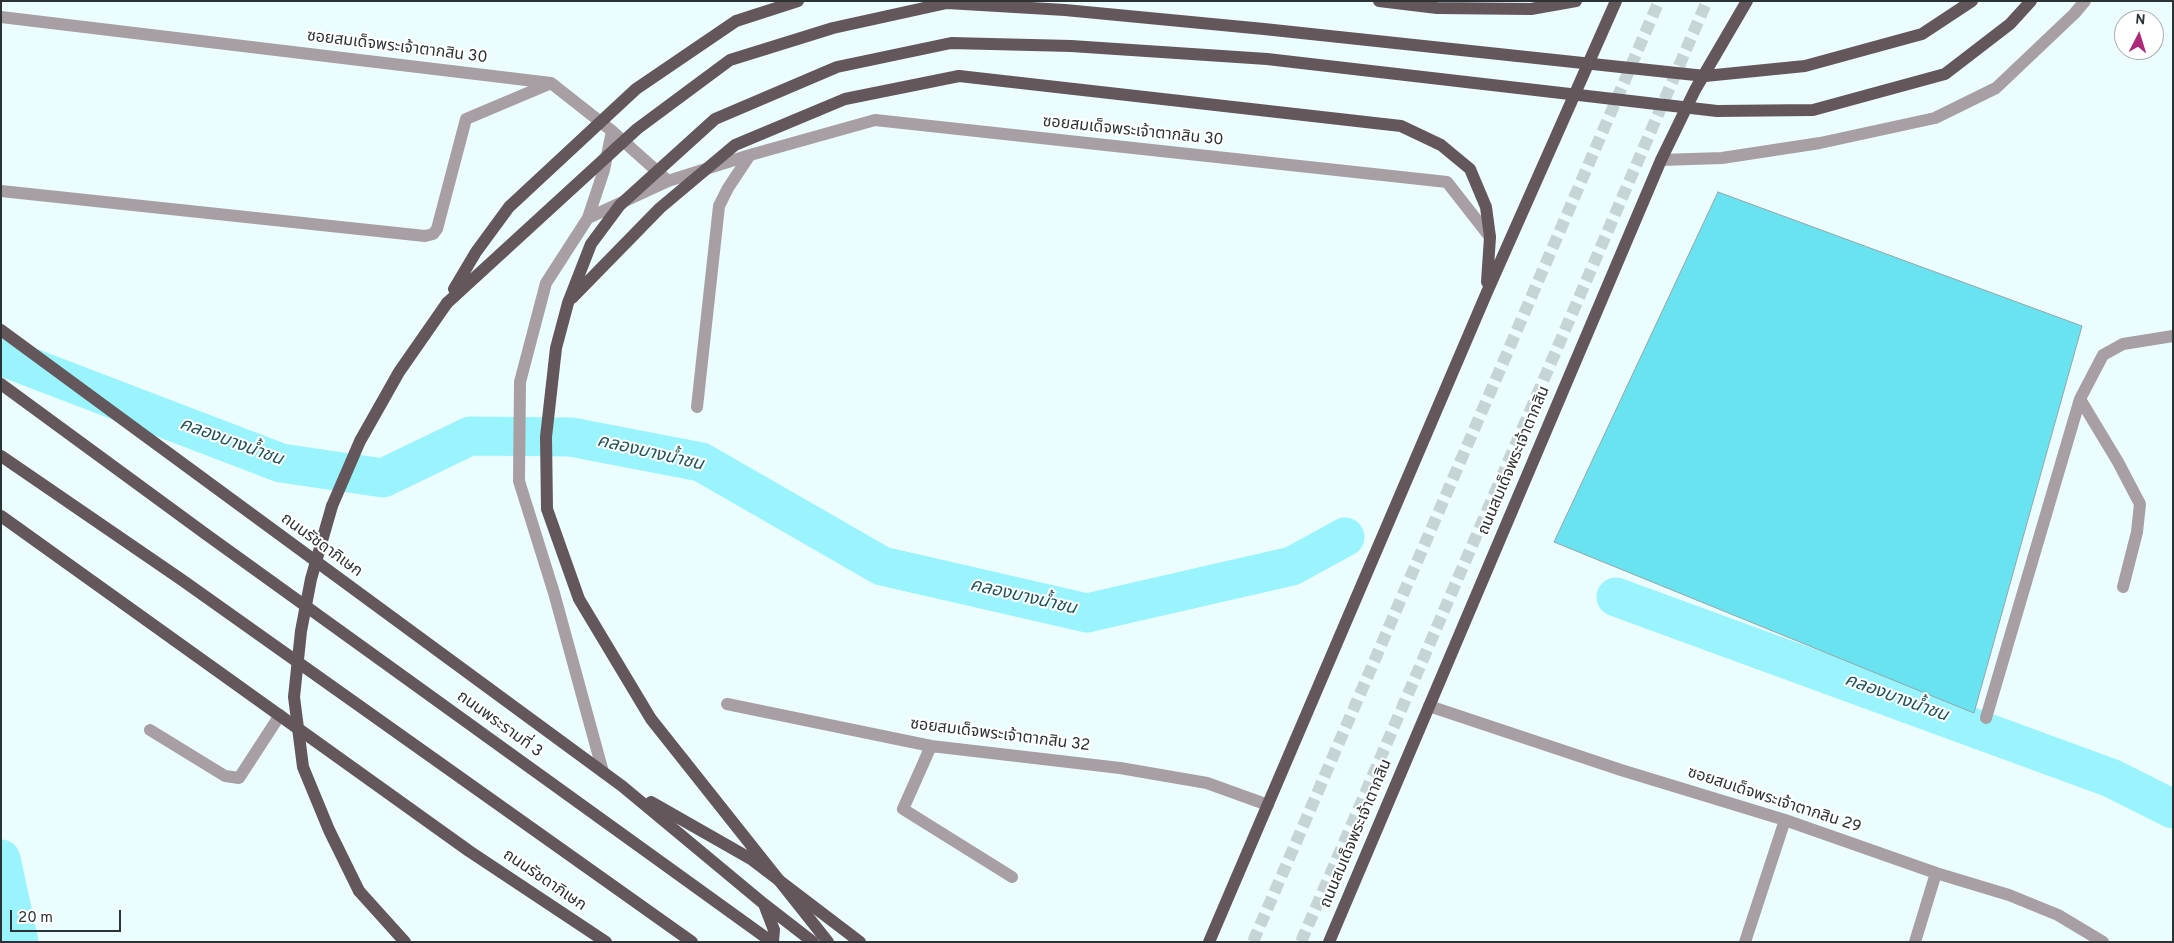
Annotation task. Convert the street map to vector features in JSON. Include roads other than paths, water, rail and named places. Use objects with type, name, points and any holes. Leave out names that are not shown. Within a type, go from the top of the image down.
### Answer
[{"type":"main road","points":[[405,942],[359,891],[329,830],[303,767],[294,697],[301,631],[311,579],[332,506],[364,432],[399,372],[447,302],[476,252],[509,207],[636,89],[736,21],[798,1]]},
{"type":"main road","points":[[1379,1],[1437,8],[1531,9],[1576,1]]},
{"type":"main road","points":[[1209,942],[1487,292],[1616,1]]},
{"type":"main road","name":"ถนนสมเด็จพระเจ้าตากสิน","points":[[1329,942],[1661,160],[1695,90],[1747,1]]},
{"type":"main road","points":[[447,302],[637,129],[730,60],[833,28],[946,3],[1065,10],[1264,29],[1705,76],[1805,66],[1922,34],[1972,1]]},
{"type":"main road","points":[[828,942],[651,719],[579,599],[546,509],[546,437],[556,348],[568,303],[592,244],[620,205],[715,119],[837,67],[951,43],[1071,46],[1267,59],[1716,111],[1813,110],[1945,74],[2010,24],[2031,1]]},
{"type":"main road","points":[[568,303],[660,208],[735,145],[845,99],[959,76],[1401,126],[1441,145],[1470,169],[1486,207],[1490,237],[1487,292]]},
{"type":"main road","name":"ถนนรัชดาภิเษก","points":[[1,330],[622,786],[764,904],[813,942]]},
{"type":"main road","name":"ถนนพระรามที่ 3","points":[[1,384],[207,535],[773,942]]},
{"type":"main road","points":[[1,456],[182,580],[692,942]]},
{"type":"main road","name":"ถนนรัชดาภิเษก","points":[[1,516],[469,851],[606,942]]},
{"type":"main road","name":"ถนนรัชดาภิเษก","points":[[622,786],[751,859],[860,942]]},
{"type":"main road","points":[[764,904],[774,930],[773,942]]},
{"type":"street","points":[[1661,160],[1722,158],[1820,143],[1935,118],[1996,88],[2074,14],[2085,1]]},
{"type":"street","name":"ซอยสมเด็จพระเจ้าตากสิน 30","points":[[1,16],[551,83]]},
{"type":"street","points":[[1,191],[425,236],[433,234],[437,230],[466,119],[551,83],[612,131],[668,181]]},
{"type":"street","name":"ซอยสมเด็จพระเจ้าตากสิน 30","points":[[588,218],[668,181],[750,155],[875,120],[1448,182],[1490,237]]},
{"type":"street","points":[[603,772],[554,593],[519,482],[520,382],[546,283],[588,218],[604,170],[612,131]]},
{"type":"street","points":[[696,407],[719,206],[728,188],[750,155]]},
{"type":"street","points":[[1986,718],[2080,399],[2103,355],[2123,344],[2173,336]]},
{"type":"street","points":[[2080,399],[2118,462],[2140,504],[2137,532],[2123,587]]},
{"type":"street","name":"ซอยสมเด็จพระเจ้าตากสิน 32","points":[[727,704],[931,746],[1120,768],[1207,783],[1268,805]]},
{"type":"street","name":"ซอยสมเด็จพระเจ้าตากสิน 29","points":[[1429,706],[1621,770],[1785,820],[1936,873],[2009,896],[2058,914],[2103,942]]},
{"type":"street","points":[[150,730],[225,776],[239,778],[280,715]]},
{"type":"street","points":[[931,746],[902,808],[1012,877]]},
{"type":"street","points":[[1745,942],[1785,820]]},
{"type":"street","points":[[1915,942],[1936,873]]},
{"type":"waterway","name":"คลองบางน้ำชน","points":[[1,356],[281,463],[383,478],[470,436],[571,437],[701,462],[882,566],[1087,613],[1292,566],[1345,537]]},
{"type":"waterway","name":"คลองบางน้ำชน","points":[[1616,597],[2111,778],[2173,809]]},
{"type":"waterway","name":"คลองบางน้ำชน","points":[[1,859],[19,942]]},
{"type":"tunnel","points":[[1253,942],[1659,1]]},
{"type":"tunnel","points":[[1301,942],[1707,1]]}]
